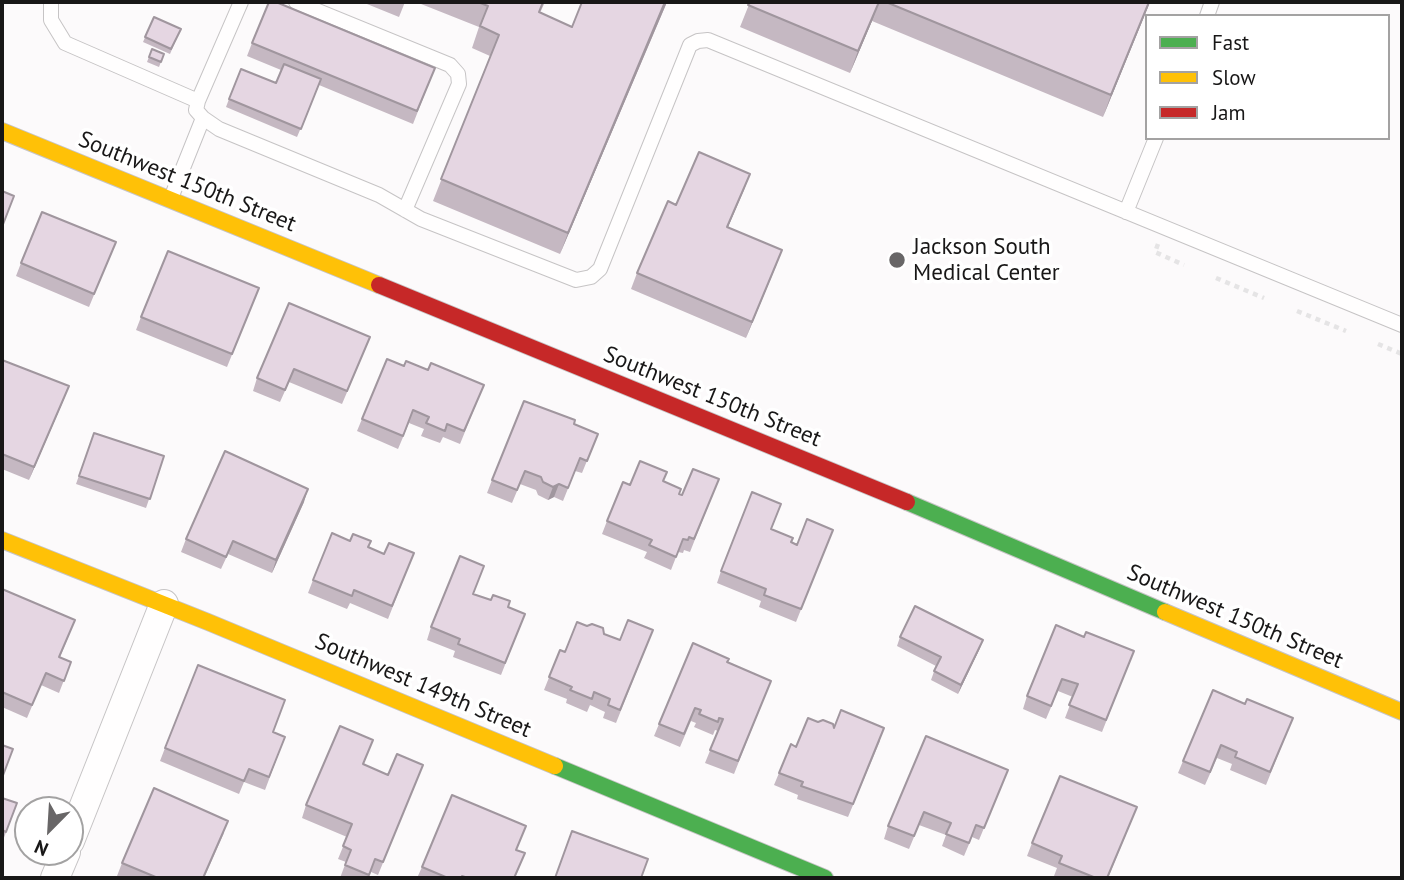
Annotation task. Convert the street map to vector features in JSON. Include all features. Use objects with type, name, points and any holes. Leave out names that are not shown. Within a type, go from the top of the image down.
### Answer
[{"type":"street","name":"Southwest 150th Street","points":[[2,131],[811,461],[1402,712]]},
{"type":"street","name":"Southwest 149th Street","points":[[2,540],[164,604],[825,878]]},
{"type":"street","points":[[84,806],[164,604]]},
{"type":"lane","points":[[51,2],[51,20],[65,43],[198,101]]},
{"type":"lane","points":[[240,2],[198,101],[196,110],[203,118],[219,129],[379,195],[421,219],[576,280],[591,277],[600,269],[690,45],[708,40],[1402,325]]},
{"type":"lane","points":[[296,2],[450,65],[458,74],[459,84],[405,210]]},
{"type":"lane","points":[[170,200],[203,118]]},
{"type":"lane","points":[[1126,212],[1155,140]]},
{"type":"path","points":[[1159,243],[1155,252],[1184,265]]},
{"type":"path","points":[[1216,278],[1264,298]]},
{"type":"path","points":[[1297,311],[1346,331]]},
{"type":"path","points":[[1378,344],[1402,354]]},
{"type":"building","points":[[269,2],[276,2],[435,68],[417,111],[252,43]]},
{"type":"building","points":[[478,2],[543,2],[539,12],[572,27],[582,2],[665,2],[568,233],[441,179],[499,35],[480,26],[488,6]]},
{"type":"building","points":[[750,2],[879,2],[858,51],[748,5]]},
{"type":"building","points":[[886,2],[1149,2],[1111,95]]},
{"type":"building","points":[[154,17],[181,29],[171,49],[145,37]]},
{"type":"building","points":[[152,49],[164,54],[161,62],[149,57]]},
{"type":"building","points":[[284,64],[321,79],[301,129],[229,99],[241,69],[276,83]]},
{"type":"building","points":[[699,152],[750,174],[727,227],[782,250],[752,322],[637,273],[668,201],[676,205]]},
{"type":"building","points":[[2,191],[14,196],[2,227]]},
{"type":"building","points":[[42,212],[116,242],[94,294],[21,263]]},
{"type":"building","points":[[168,251],[259,288],[232,354],[141,317]]},
{"type":"building","points":[[289,303],[370,337],[347,391],[294,369],[285,390],[257,378]]},
{"type":"building","points":[[387,359],[404,366],[406,361],[428,370],[431,363],[484,385],[464,431],[447,424],[445,431],[426,423],[429,417],[413,410],[403,436],[362,419]]},
{"type":"building","points":[[2,360],[69,386],[34,467],[2,454]]},
{"type":"building","points":[[524,401],[575,420],[574,424],[598,434],[587,461],[580,458],[568,488],[559,484],[553,487],[543,482],[541,477],[525,471],[517,490],[492,480]]},
{"type":"building","points":[[94,433],[164,456],[150,499],[79,476]]},
{"type":"building","points":[[225,451],[308,489],[276,560],[233,541],[226,557],[186,539]]},
{"type":"building","points":[[640,461],[667,472],[663,481],[681,489],[679,494],[682,495],[693,469],[719,479],[694,539],[683,539],[676,557],[649,545],[652,540],[607,521],[623,482],[630,485]]},
{"type":"building","points":[[752,492],[781,504],[771,529],[793,538],[791,542],[797,545],[807,519],[833,530],[801,609],[764,595],[766,589],[721,571]]},
{"type":"building","points":[[332,533],[350,541],[353,534],[371,541],[368,547],[384,554],[389,543],[414,553],[392,606],[354,590],[352,596],[313,580]]},
{"type":"building","points":[[460,556],[484,566],[473,594],[491,600],[493,595],[510,601],[508,607],[525,614],[505,663],[458,644],[460,639],[431,627]]},
{"type":"building","points":[[2,589],[75,620],[59,657],[71,662],[64,681],[46,673],[32,705],[2,692]]},
{"type":"building","points":[[915,606],[983,640],[961,685],[934,671],[941,657],[900,637]]},
{"type":"building","points":[[628,620],[653,630],[620,710],[608,705],[610,699],[594,692],[592,699],[549,677],[560,650],[565,652],[577,622],[603,628],[604,634],[620,640]]},
{"type":"building","points":[[1056,625],[1084,637],[1086,632],[1134,651],[1106,720],[1069,705],[1078,684],[1062,679],[1051,706],[1027,696]]},
{"type":"building","points":[[693,643],[729,659],[727,662],[771,681],[738,761],[710,750],[723,719],[719,718],[718,722],[699,714],[701,710],[695,708],[684,734],[659,724]]},
{"type":"building","points":[[198,665],[285,700],[273,732],[285,737],[269,777],[249,769],[244,781],[165,748]]},
{"type":"building","points":[[1213,690],[1245,704],[1247,699],[1293,718],[1270,772],[1235,757],[1237,752],[1221,745],[1210,772],[1183,761]]},
{"type":"building","points":[[841,710],[884,728],[853,804],[801,786],[803,782],[779,773],[791,744],[796,747],[808,718],[818,722],[823,720],[833,724],[834,728]]},
{"type":"building","points":[[340,726],[373,740],[363,764],[388,775],[397,754],[423,765],[383,862],[375,859],[369,875],[345,865],[351,850],[343,846],[352,824],[306,805]]},
{"type":"building","points":[[926,736],[1008,770],[984,828],[976,825],[969,843],[946,834],[951,823],[924,812],[914,836],[888,826]]},
{"type":"building","points":[[2,745],[13,749],[2,778]]},
{"type":"building","points":[[1060,776],[1137,807],[1107,878],[1096,878],[1059,863],[1062,856],[1032,843]]},
{"type":"building","points":[[154,788],[228,821],[203,878],[158,878],[122,863]]},
{"type":"building","points":[[452,795],[526,826],[516,850],[525,853],[514,878],[448,878],[422,867]]},
{"type":"building","points":[[2,798],[14,802],[14,811],[6,832],[2,830]]},
{"type":"building","points":[[572,831],[648,859],[641,878],[555,878]]},
{"type":"traffic: fast","points":[[907,502],[1165,612]]},
{"type":"traffic: fast","points":[[555,766],[825,878]]},
{"type":"traffic: slow","points":[[2,131],[379,285]]},
{"type":"traffic: slow","points":[[2,540],[555,766]]},
{"type":"traffic: slow","points":[[1165,612],[1402,712]]},
{"type":"traffic: jam","points":[[379,285],[907,502]]},
{"type":"place","name":"Jackson South Medical Center","points":[[897,260]]}]
